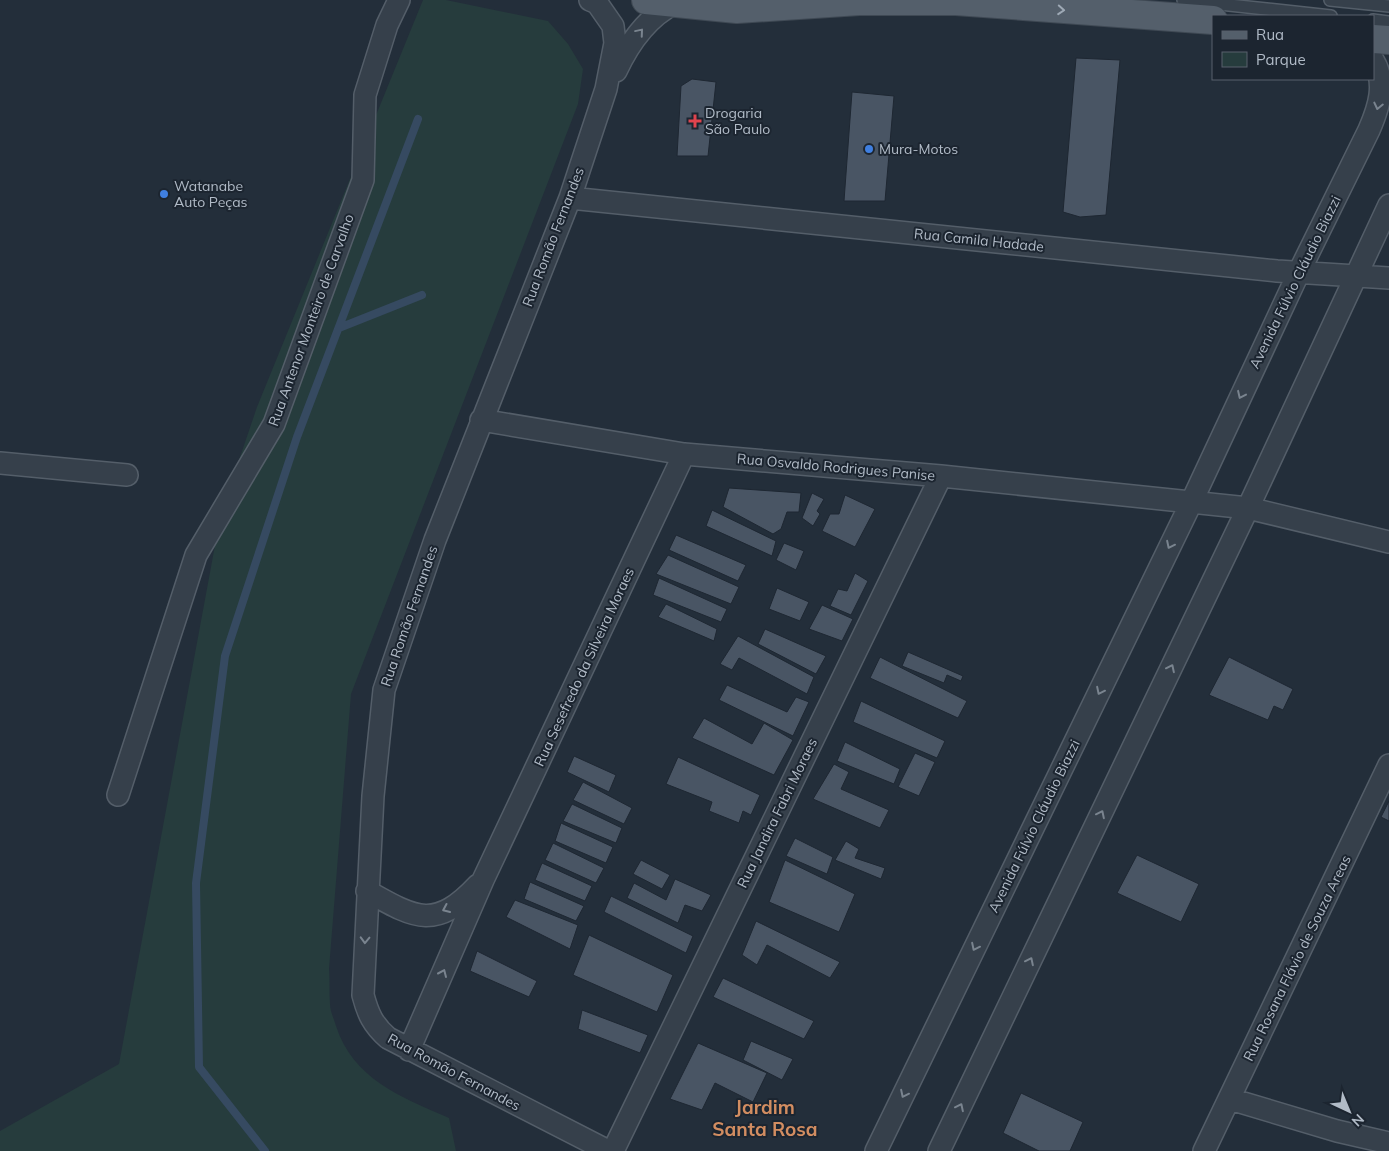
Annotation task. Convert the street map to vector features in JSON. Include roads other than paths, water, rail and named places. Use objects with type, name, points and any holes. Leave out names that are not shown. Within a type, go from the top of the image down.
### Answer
[{"type":"main road","points":[[646,0],[675,3],[757,5],[859,1],[956,1],[1196,13]]},
{"type":"main road","points":[[1374,39],[1389,40]]},
{"type":"street","name":"Rua Antenor Monteiro de Carvalho","points":[[118,795],[196,555],[274,424],[363,180],[365,95],[387,25],[399,0]]},
{"type":"street","name":"Rua Romão Fernandes","points":[[590,0],[597,3],[613,26],[615,43],[606,89],[570,198],[435,540],[384,690],[367,891],[363,995],[369,1018],[376,1028],[388,1038],[608,1151]]},
{"type":"street","name":"Rua Romão Fernandes","points":[[606,89],[622,58],[642,28],[667,7],[675,3]]},
{"type":"street","name":"Avenida Fúlvio Cláudio Biazzi","points":[[876,1151],[1192,501],[1298,272],[1378,108],[1381,85],[1374,63]]},
{"type":"street","name":"Rua Camila Hadade","points":[[570,198],[1298,272],[1389,278]]},
{"type":"street","points":[[939,1151],[1248,508],[1389,205]]},
{"type":"street","name":"Rua Osvaldo Rodrigues Panise","points":[[481,420],[684,454],[941,476],[1192,501]]},
{"type":"street","name":"Rua Sesefredo da Silveira Moraes","points":[[409,1050],[483,880],[684,454]]},
{"type":"street","points":[[0,463],[127,475]]},
{"type":"street","name":"Rua Jandira Fabri Moraes","points":[[613,1151],[941,476]]},
{"type":"street","points":[[1192,501],[1248,508],[1389,542]]},
{"type":"street","name":"Rua Rosana Flávio de Souza Areas","points":[[1204,1151],[1389,765]]},
{"type":"street","points":[[367,891],[407,913],[418,916],[431,915],[457,904],[468,896],[483,880]]},
{"type":"street","points":[[376,1028],[391,1030],[405,1025],[428,1005]]},
{"type":"street","points":[[1230,1098],[1337,1131],[1389,1143]]},
{"type":"lane","points":[[1099,0],[1196,13],[1286,15]]},
{"type":"lane","points":[[1330,0],[1389,6]]},
{"type":"lane","points":[[1374,20],[1389,22]]},
{"type":"waterway","points":[[265,1151],[199,1067],[196,883],[225,656],[297,437],[418,119]]},
{"type":"waterway","points":[[339,328],[422,295]]},
{"type":"place","name":"Drogaria São Paulo","points":[[695,121]]},
{"type":"place","name":"Mura-Motos","points":[[869,149]]},
{"type":"place","name":"Watanabe Auto Peças","points":[[164,194]]},
{"type":"district","name":"Jardim Santa Rosa","points":[[765,1118]]}]
